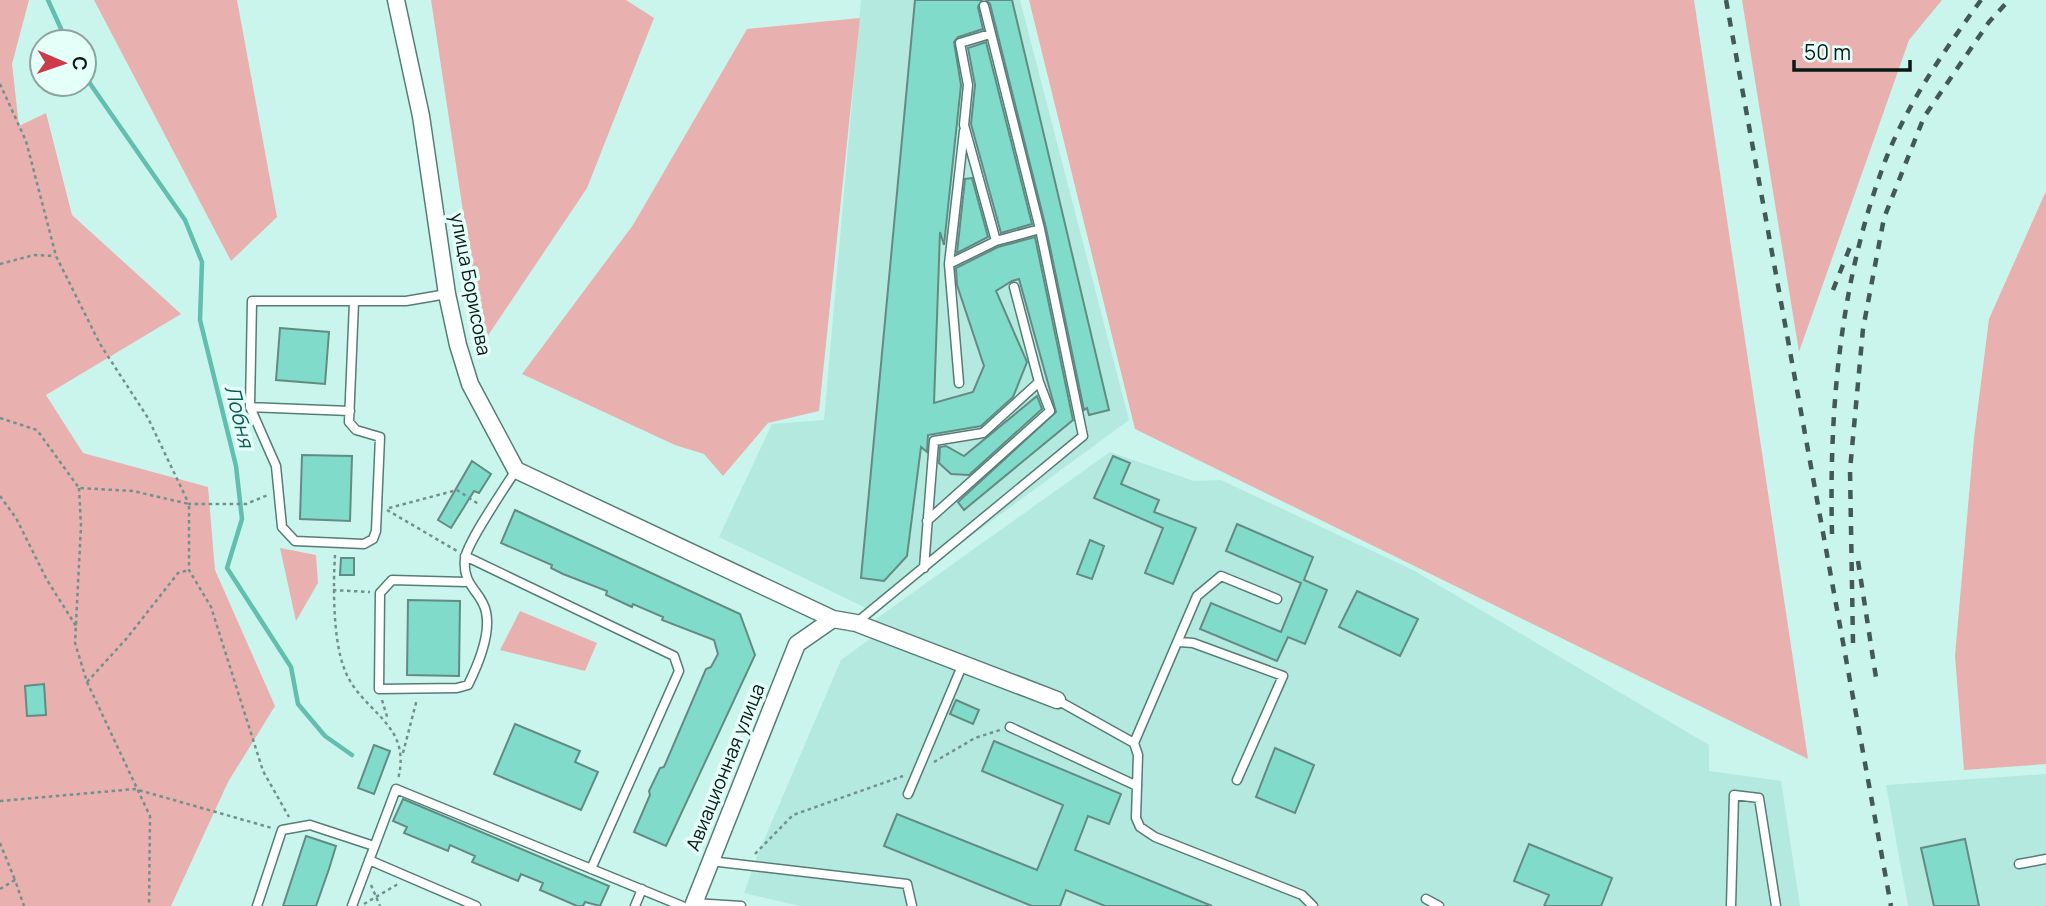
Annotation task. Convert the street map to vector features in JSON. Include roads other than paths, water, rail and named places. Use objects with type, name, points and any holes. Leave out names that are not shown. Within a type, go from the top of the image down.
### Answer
[{"type":"street","name":"улица Борисова","points":[[396,0],[421,116],[447,294],[458,345],[470,384],[516,470]]},
{"type":"street","points":[[516,470],[833,619],[856,624],[1057,700]]},
{"type":"street","name":"Авиационная улица","points":[[690,905],[797,644],[833,619]]},
{"type":"lane","points":[[856,624],[1083,436],[1041,229],[984,6]]},
{"type":"lane","points":[[959,383],[949,264],[968,85],[960,43],[990,34]]},
{"type":"lane","points":[[964,125],[996,241]]},
{"type":"lane","points":[[949,264],[996,241],[1041,229]]},
{"type":"lane","points":[[927,521],[1050,411],[1039,382],[1014,286]]},
{"type":"lane","points":[[354,302],[350,411],[352,427],[380,437],[381,509],[373,539],[364,544],[295,541],[282,527],[276,466],[250,407],[252,301],[406,301],[447,294]]},
{"type":"lane","points":[[924,568],[934,441],[983,433],[1039,382]]},
{"type":"lane","points":[[250,407],[350,411]]},
{"type":"lane","points":[[466,582],[392,580],[380,593],[379,689],[457,688],[468,685],[478,666],[486,628],[486,610],[466,582],[465,556],[516,470]]},
{"type":"lane","points":[[465,556],[674,656],[680,671],[591,869]]},
{"type":"lane","points":[[1134,743],[1197,596],[1221,576],[1277,598]]},
{"type":"lane","points":[[1179,642],[1193,643],[1283,676],[1237,780]]},
{"type":"lane","points":[[908,794],[962,666]]},
{"type":"lane","points":[[1057,700],[1134,743],[1138,755],[1136,818],[1140,827],[1155,837],[1302,895],[1313,906]]},
{"type":"lane","points":[[1010,727],[1137,786]]},
{"type":"lane","points":[[352,906],[396,789],[642,890],[690,905],[741,906]]},
{"type":"lane","points":[[1731,906],[1734,795],[1759,798],[1776,906]]},
{"type":"lane","points":[[257,906],[282,830],[310,825],[374,846]]},
{"type":"lane","points":[[2019,864],[2046,859]]},
{"type":"lane","points":[[369,860],[476,906]]},
{"type":"lane","points":[[710,861],[907,884],[912,906]]},
{"type":"lane","points":[[635,906],[642,890]]},
{"type":"lane","points":[[1426,899],[1439,906]]},
{"type":"waterway","name":"Лобня","points":[[48,0],[61,28]]},
{"type":"waterway","name":"Лобня","points":[[98,95],[185,220],[202,262],[200,320],[236,466],[242,519],[227,568],[291,667],[298,704],[325,736],[352,755]]},
{"type":"railway","points":[[1726,0],[1891,906]]},
{"type":"railway","points":[[1832,534],[1833,440],[1840,346],[1847,300],[1869,209],[1884,164],[1903,121],[1940,59],[1981,0]]},
{"type":"railway","points":[[1853,643],[1850,470],[1863,329],[1884,218],[1924,117],[1989,22],[2009,0]]},
{"type":"railway","points":[[1833,290],[1850,247]]},
{"type":"railway","points":[[1858,561],[1877,684]]}]
